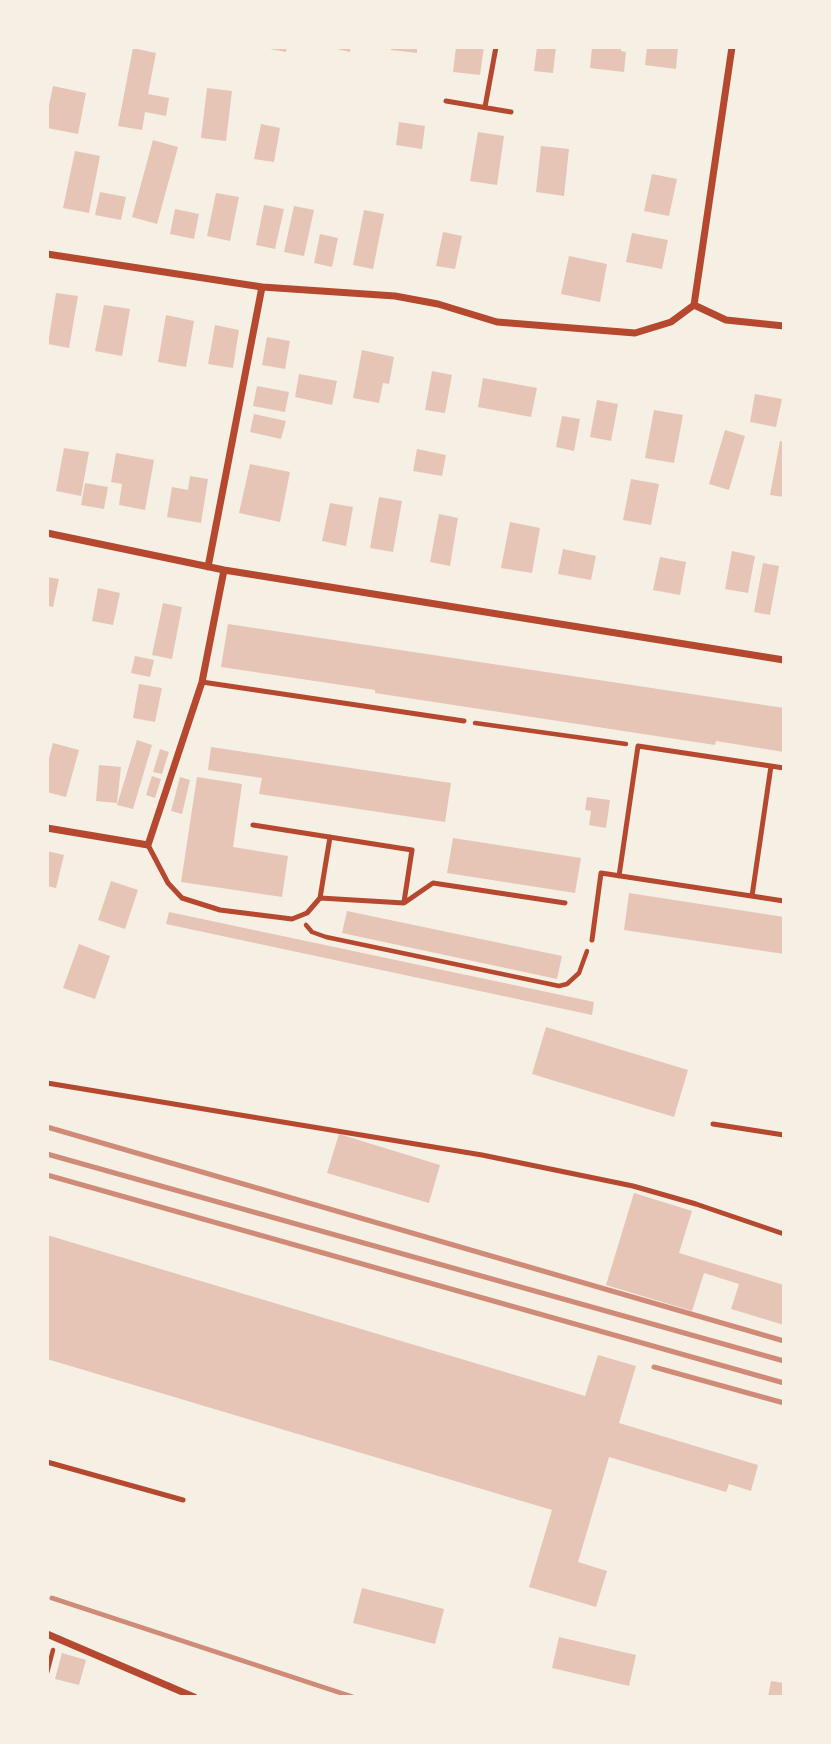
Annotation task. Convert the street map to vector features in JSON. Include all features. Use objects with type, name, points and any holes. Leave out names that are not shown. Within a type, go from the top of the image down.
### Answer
[{"type":"street","points":[[47,254],[262,287],[395,296],[438,303],[497,322],[635,333],[671,322],[694,305],[732,47]]},
{"type":"street","points":[[208,566],[262,287]]},
{"type":"street","points":[[694,305],[726,320],[784,326]]},
{"type":"street","points":[[47,533],[224,570],[784,660]]},
{"type":"street","points":[[47,828],[148,845],[202,682],[224,570]]},
{"type":"street","points":[[47,1634],[194,1697]]},
{"type":"lane","points":[[485,107],[496,47]]},
{"type":"lane","points":[[446,101],[511,112]]},
{"type":"lane","points":[[202,682],[464,721]]},
{"type":"lane","points":[[619,876],[638,746],[784,768]]},
{"type":"lane","points":[[752,896],[771,766]]},
{"type":"lane","points":[[253,825],[412,850],[404,903]]},
{"type":"lane","points":[[148,845],[168,883],[182,898],[220,910],[292,919],[307,913],[320,898],[330,837]]},
{"type":"lane","points":[[592,940],[601,873],[784,901]]},
{"type":"lane","points":[[320,898],[404,903],[433,883],[565,903]]},
{"type":"lane","points":[[47,1083],[364,1133],[633,1186],[784,1234]]},
{"type":"lane","points":[[713,1124],[784,1135]]},
{"type":"lane","points":[[47,1462],[183,1500]]},
{"type":"path","points":[[464,721],[638,746]]},
{"type":"path","points":[[299,916],[312,932],[326,937],[559,986],[567,984],[579,973],[592,940]]},
{"type":"path","points":[[47,1673],[56,1639]]},
{"type":"building","points":[[259,47],[287,47],[286,52]]},
{"type":"building","points":[[328,47],[351,47],[350,52]]},
{"type":"building","points":[[391,47],[417,47],[417,53],[391,50]]},
{"type":"building","points":[[456,47],[484,47],[480,75],[453,72]]},
{"type":"building","points":[[537,47],[556,47],[553,73],[534,71]]},
{"type":"building","points":[[592,47],[621,47],[621,51],[626,52],[624,72],[590,68]]},
{"type":"building","points":[[647,47],[678,47],[676,69],[645,65]]},
{"type":"building","points":[[133,48],[156,53],[148,94],[169,98],[166,116],[145,112],[142,130],[118,126]]},
{"type":"building","points":[[53,86],[86,93],[78,134],[47,128]]},
{"type":"building","points":[[207,88],[232,91],[226,141],[201,138]]},
{"type":"building","points":[[399,122],[425,126],[422,149],[396,145]]},
{"type":"building","points":[[261,124],[280,128],[274,162],[254,159]]},
{"type":"building","points":[[478,132],[504,136],[497,185],[470,181]]},
{"type":"building","points":[[153,140],[178,147],[157,224],[132,217]]},
{"type":"building","points":[[541,146],[569,149],[564,196],[536,192]]},
{"type":"building","points":[[75,151],[100,156],[89,213],[63,208]]},
{"type":"building","points":[[652,174],[677,179],[669,216],[644,211]]},
{"type":"building","points":[[100,192],[126,197],[121,220],[95,215]]},
{"type":"building","points":[[216,193],[239,197],[230,241],[207,236]]},
{"type":"building","points":[[264,205],[284,209],[275,249],[256,245]]},
{"type":"building","points":[[294,206],[314,210],[304,256],[284,252]]},
{"type":"building","points":[[175,209],[199,214],[194,239],[170,234]]},
{"type":"building","points":[[364,210],[384,214],[373,269],[353,265]]},
{"type":"building","points":[[443,232],[462,236],[455,269],[436,266]]},
{"type":"building","points":[[632,233],[668,240],[662,269],[626,262]]},
{"type":"building","points":[[320,234],[338,238],[332,267],[314,263]]},
{"type":"building","points":[[569,256],[607,264],[600,302],[561,294]]},
{"type":"building","points":[[56,293],[78,296],[69,348],[48,344]]},
{"type":"building","points":[[104,305],[130,309],[122,356],[95,351]]},
{"type":"building","points":[[166,315],[194,321],[186,367],[158,362]]},
{"type":"building","points":[[215,325],[239,330],[233,368],[208,364]]},
{"type":"building","points":[[267,337],[290,341],[285,369],[262,365]]},
{"type":"building","points":[[362,350],[394,357],[389,384],[383,383],[379,403],[353,398]]},
{"type":"building","points":[[432,371],[452,375],[445,413],[425,410]]},
{"type":"building","points":[[299,374],[337,381],[332,405],[295,397]]},
{"type":"building","points":[[483,378],[537,388],[531,417],[478,407]]},
{"type":"building","points":[[257,386],[289,392],[285,412],[253,406]]},
{"type":"building","points":[[755,394],[782,399],[776,427],[750,422]]},
{"type":"building","points":[[597,400],[618,404],[611,441],[590,437]]},
{"type":"building","points":[[654,410],[683,415],[674,463],[645,458]]},
{"type":"building","points":[[254,414],[286,421],[281,439],[250,432]]},
{"type":"building","points":[[562,416],[580,419],[574,451],[556,447]]},
{"type":"building","points":[[725,430],[745,436],[729,490],[709,484]]},
{"type":"building","points":[[780,441],[784,442],[784,497],[770,495]]},
{"type":"building","points":[[64,448],[89,452],[81,496],[56,491]]},
{"type":"building","points":[[417,449],[446,455],[442,476],[413,471]]},
{"type":"building","points":[[116,453],[154,460],[145,510],[119,505],[122,484],[111,482]]},
{"type":"building","points":[[250,464],[290,472],[280,522],[239,513]]},
{"type":"building","points":[[190,476],[208,479],[201,523],[167,517],[172,487],[188,490]]},
{"type":"building","points":[[631,479],[659,484],[651,525],[623,520]]},
{"type":"building","points":[[85,483],[108,487],[104,509],[81,505]]},
{"type":"building","points":[[379,497],[402,501],[393,552],[370,548]]},
{"type":"building","points":[[330,503],[353,507],[346,546],[322,541]]},
{"type":"building","points":[[439,514],[458,518],[450,566],[430,562]]},
{"type":"building","points":[[510,522],[540,528],[532,573],[501,568]]},
{"type":"building","points":[[563,549],[596,556],[591,580],[558,574]]},
{"type":"building","points":[[732,551],[755,556],[748,593],[725,589]]},
{"type":"building","points":[[660,557],[686,562],[680,595],[653,590]]},
{"type":"building","points":[[763,563],[779,566],[770,615],[754,612]]},
{"type":"building","points":[[47,577],[59,579],[53,607],[47,606]]},
{"type":"building","points":[[98,588],[120,593],[113,625],[92,621]]},
{"type":"building","points":[[163,603],[182,607],[172,659],[152,655]]},
{"type":"building","points":[[228,624],[784,708],[784,752],[716,741],[715,745],[221,667]]},
{"type":"building","points":[[135,656],[154,660],[150,677],[131,673]]},
{"type":"building","points":[[139,684],[162,688],[155,722],[133,718]]},
{"type":"building","points":[[137,740],[152,745],[133,809],[117,805]]},
{"type":"building","points":[[53,743],[79,750],[66,797],[47,792],[47,766]]},
{"type":"building","points":[[211,747],[451,783],[445,822],[259,794],[262,778],[208,770]]},
{"type":"building","points":[[160,749],[169,752],[162,774],[153,772]]},
{"type":"building","points":[[99,765],[121,767],[117,803],[96,801]]},
{"type":"building","points":[[152,776],[161,779],[155,798],[146,795]]},
{"type":"building","points":[[180,777],[190,780],[182,814],[171,811]]},
{"type":"building","points":[[197,777],[242,784],[233,847],[288,856],[282,897],[181,882]]},
{"type":"building","points":[[587,797],[610,800],[606,828],[589,825],[591,811],[585,810]]},
{"type":"building","points":[[453,838],[581,858],[575,893],[447,873]]},
{"type":"building","points":[[47,851],[64,855],[56,888],[47,886]]},
{"type":"building","points":[[111,881],[138,890],[125,929],[98,920]]},
{"type":"building","points":[[629,893],[784,917],[784,954],[624,930]]},
{"type":"building","points":[[347,911],[562,956],[557,979],[342,933]]},
{"type":"building","points":[[169,912],[594,1002],[592,1015],[166,924]]},
{"type":"building","points":[[79,944],[110,956],[95,999],[63,988]]},
{"type":"building","points":[[546,1027],[688,1070],[674,1117],[532,1074]]},
{"type":"building","points":[[339,1134],[440,1165],[429,1203],[327,1173]]},
{"type":"building","points":[[634,1193],[692,1211],[679,1253],[784,1285],[784,1325],[731,1309],[739,1284],[704,1273],[692,1311],[606,1285]]},
{"type":"building","points":[[47,1235],[585,1396],[598,1355],[636,1366],[619,1423],[758,1465],[751,1491],[729,1484],[726,1492],[609,1457],[578,1562],[607,1571],[596,1607],[529,1587],[552,1510],[47,1359]]},
{"type":"building","points":[[362,1588],[444,1609],[435,1644],[353,1623]]},
{"type":"building","points":[[559,1637],[636,1655],[629,1686],[552,1668]]},
{"type":"building","points":[[62,1653],[86,1660],[79,1685],[55,1679]]},
{"type":"building","points":[[771,1681],[784,1683],[784,1697],[768,1697]]},
{"type":"railway","points":[[47,1127],[784,1341]]},
{"type":"railway","points":[[47,1154],[784,1361]]},
{"type":"railway","points":[[47,1175],[784,1383]]},
{"type":"railway","points":[[654,1367],[784,1403]]},
{"type":"railway","points":[[52,1598],[353,1697]]}]
